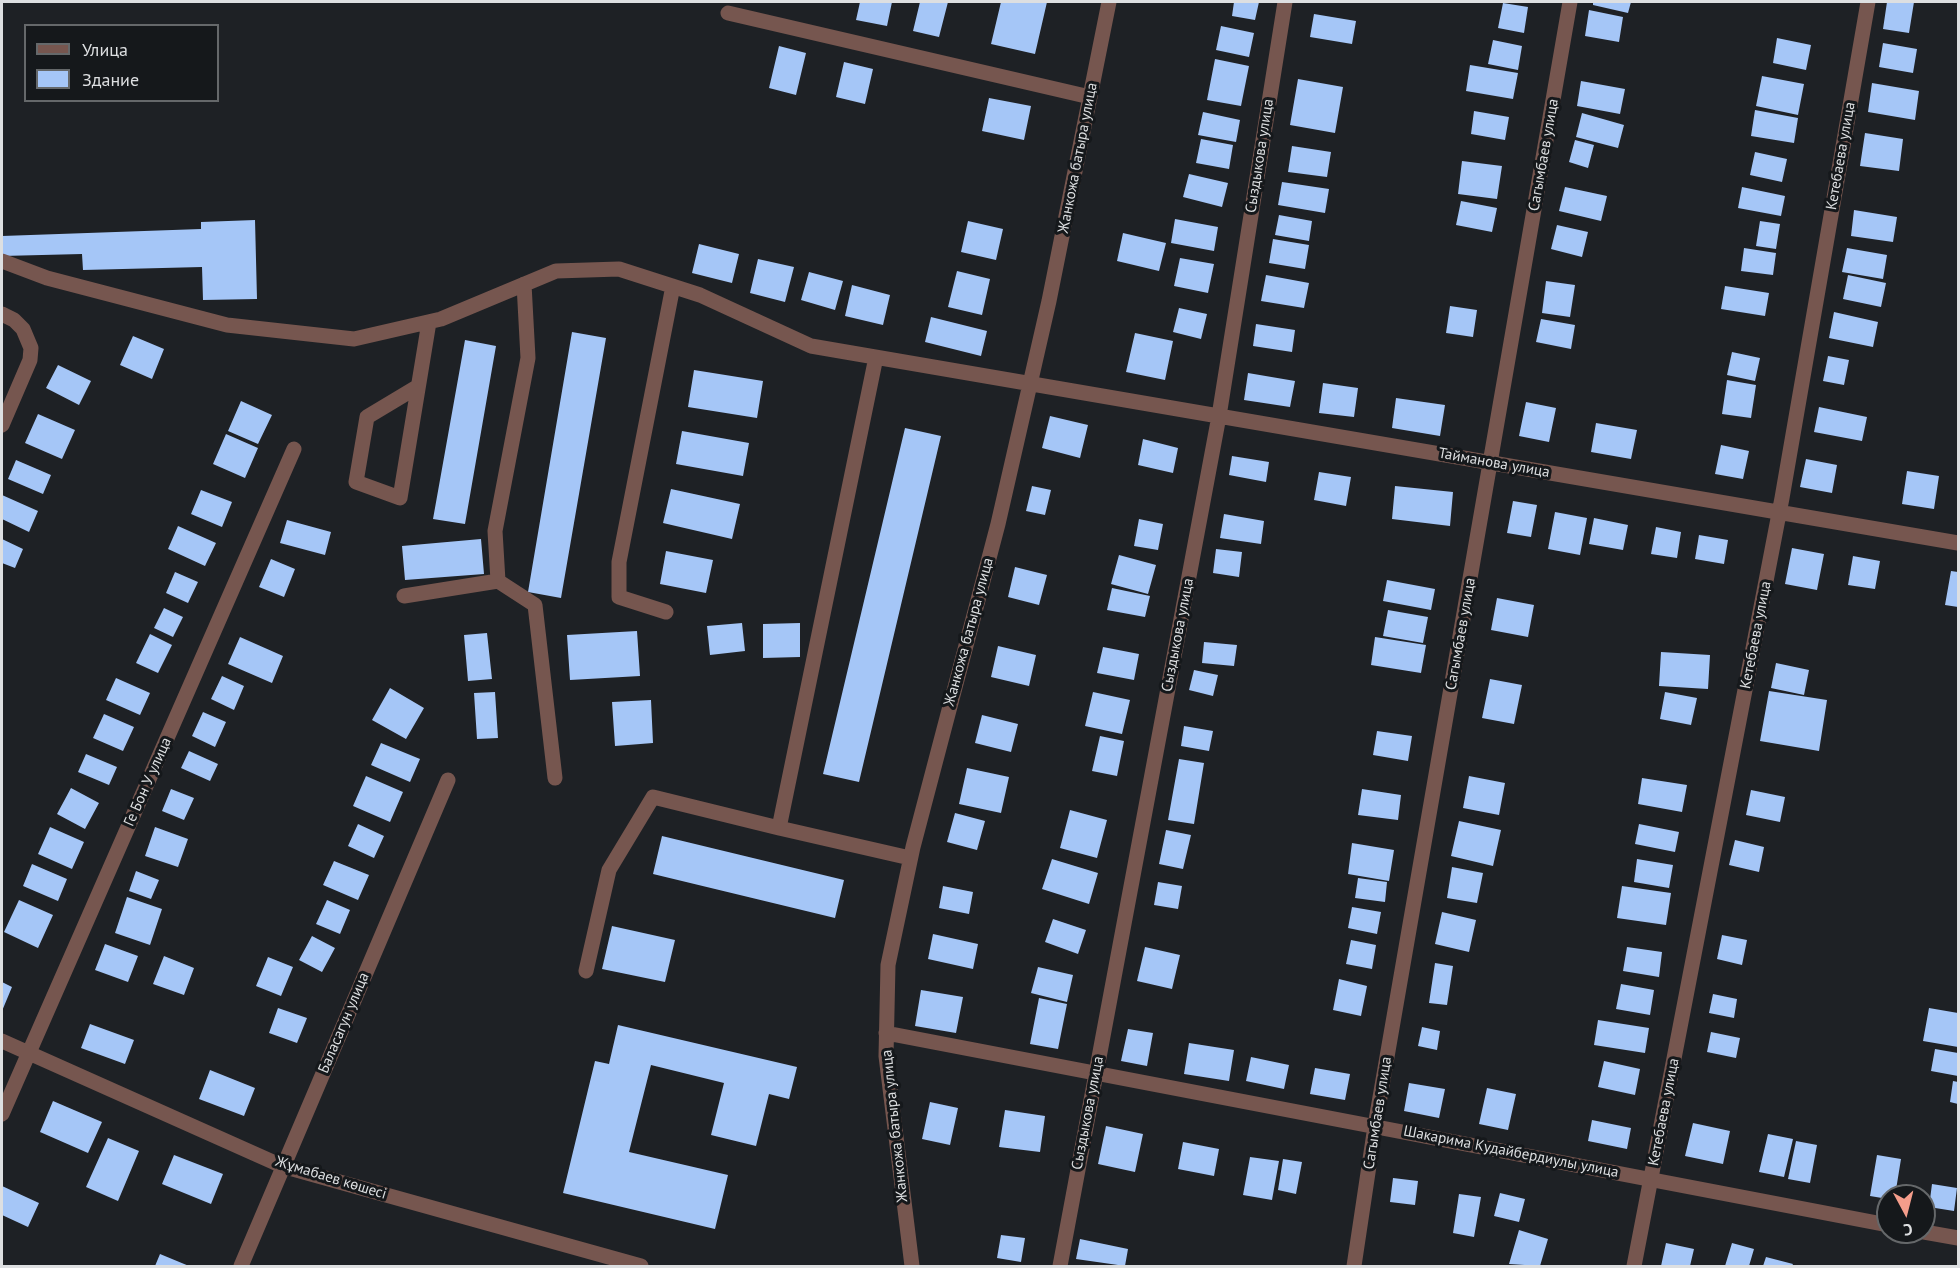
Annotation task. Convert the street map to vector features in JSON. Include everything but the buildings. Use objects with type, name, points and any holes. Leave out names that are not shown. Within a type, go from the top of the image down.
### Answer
[{"type":"street","name":"Жанкожа батыра улица","points":[[912,1266],[886,1056],[888,965],[910,858],[998,524],[1030,383],[1109,2]]},
{"type":"street","name":"Сыздыкова улица","points":[[1060,1266],[1219,416],[1284,2]]},
{"type":"street","name":"Сагымбаев улица","points":[[1354,1266],[1375,1126],[1492,463],[1570,2]]},
{"type":"street","name":"Кетебаева улица","points":[[1634,1266],[1780,512],[1868,2]]},
{"type":"street","points":[[728,14],[1090,97]]},
{"type":"street","name":"Тайманова улица","points":[[2,261],[47,278],[227,325],[354,339],[429,322],[556,271],[619,269],[700,295],[811,346],[1959,543]]},
{"type":"street","points":[[498,581],[495,531],[528,358],[524,284]]},
{"type":"street","points":[[666,612],[619,597],[619,562],[672,286]]},
{"type":"street","points":[[2,315],[14,320],[29,338],[30,360],[2,425]]},
{"type":"street","points":[[417,387],[367,417],[356,482],[400,498],[429,322]]},
{"type":"street","points":[[779,828],[876,357]]},
{"type":"street","name":"Ге Бон У улица","points":[[2,1114],[294,449]]},
{"type":"street","points":[[404,596],[498,581],[535,605],[555,778]]},
{"type":"street","name":"Баласагун улица","points":[[241,1266],[448,780]]},
{"type":"street","points":[[586,971],[609,870],[653,797],[910,858]]},
{"type":"street","name":"Шакарима Кудайбердиулы улица","points":[[886,1033],[1876,1223]]},
{"type":"street","name":"Жұмабаев көшесі","points":[[2,1041],[282,1166],[640,1266]]},
{"type":"street","points":[[1936,1234],[1959,1238]]}]
